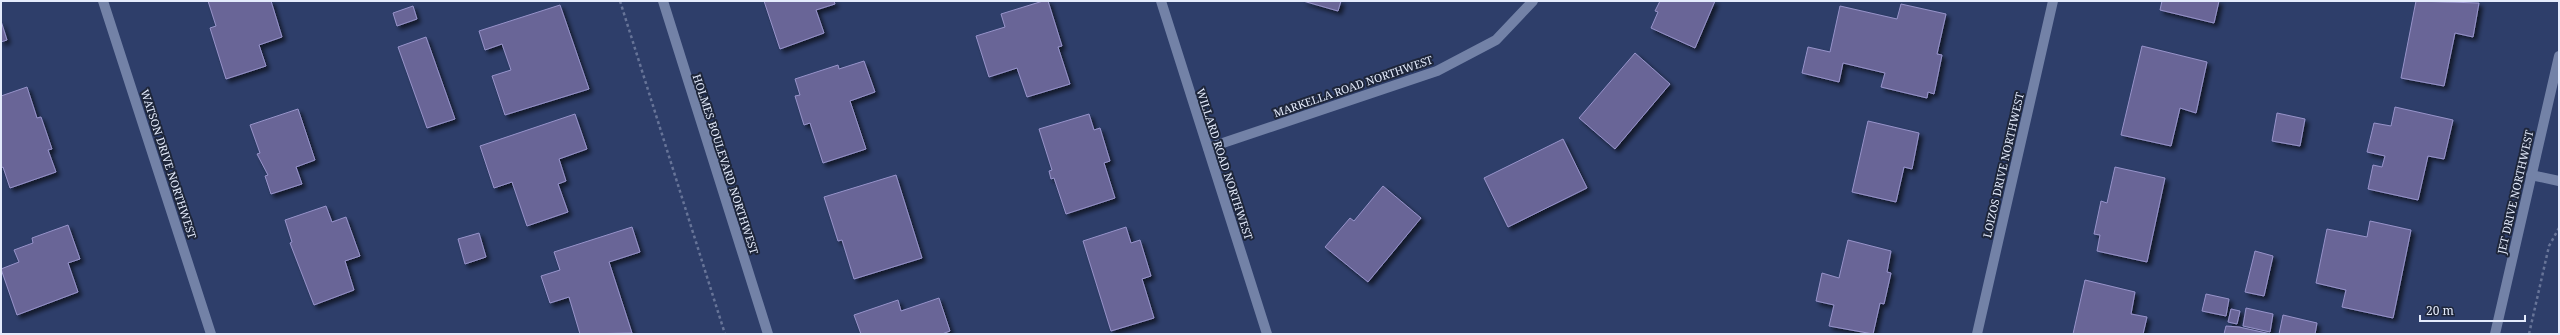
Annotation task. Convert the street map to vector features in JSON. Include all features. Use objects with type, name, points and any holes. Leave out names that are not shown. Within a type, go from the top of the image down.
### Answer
[{"type":"street","name":"WATSON DRIVE NORTHWEST","points":[[103,1],[212,334]]},
{"type":"street","name":"HOLMES BOULEVARD NORTHWEST","points":[[662,1],[768,334]]},
{"type":"street","name":"WILLARD ROAD NORTHWEST","points":[[1161,1],[1267,334]]},
{"type":"street","name":"MARKELLA ROAD NORTHWEST","points":[[1208,148],[1437,71],[1496,40],[1533,1]]},
{"type":"street","name":"LOIZOS DRIVE NORTHWEST","points":[[1977,334],[2053,1]]},
{"type":"street","name":"JET DRIVE NORTHWEST","points":[[2495,334],[2559,56]]},
{"type":"street","points":[[2531,175],[2559,182]]},
{"type":"path","points":[[620,1],[725,334]]},
{"type":"path","points":[[2529,334],[2549,246],[2559,228]]},
{"type":"building","points":[[208,1],[271,1],[282,37],[259,45],[266,66],[226,79],[210,28],[216,26]]},
{"type":"building","points":[[764,1],[834,1],[835,4],[816,10],[824,33],[780,49]]},
{"type":"building","points":[[1043,1],[1048,1],[1062,46],[1058,47],[1070,84],[1027,97],[1017,68],[989,77],[976,36],[1005,27],[1001,14]]},
{"type":"building","points":[[1303,1],[1341,1],[1338,11]]},
{"type":"building","points":[[1660,1],[1715,1],[1695,48],[1651,28],[1658,12],[1655,11]]},
{"type":"building","points":[[2162,1],[2219,1],[2214,23],[2160,10]]},
{"type":"building","points":[[2416,1],[2479,3],[2473,37],[2455,33],[2444,86],[2401,78]]},
{"type":"building","points":[[1901,4],[1946,14],[1937,54],[1942,55],[1934,94],[1928,92],[1927,98],[1881,87],[1885,73],[1843,63],[1839,82],[1802,73],[1808,47],[1830,52],[1840,6],[1897,19]]},
{"type":"building","points":[[560,5],[589,89],[505,115],[492,76],[511,70],[502,44],[485,50],[479,31]]},
{"type":"building","points":[[413,6],[417,19],[397,26],[393,13]]},
{"type":"building","points":[[1,21],[7,40],[1,42]]},
{"type":"building","points":[[426,37],[455,119],[427,128],[398,47]]},
{"type":"building","points":[[2142,46],[2207,62],[2196,113],[2180,108],[2171,146],[2121,135]]},
{"type":"building","points":[[1635,53],[1670,84],[1615,149],[1579,118]]},
{"type":"building","points":[[864,61],[875,92],[850,101],[866,149],[823,163],[810,123],[804,125],[795,96],[800,95],[795,79],[838,65],[839,69]]},
{"type":"building","points":[[27,87],[37,118],[41,117],[52,149],[48,150],[56,172],[10,188],[3,167],[1,168],[1,96]]},
{"type":"building","points":[[2395,107],[2453,120],[2444,159],[2428,156],[2418,200],[2368,189],[2373,165],[2382,167],[2385,156],[2367,152],[2374,123],[2391,126]]},
{"type":"building","points":[[298,109],[315,160],[296,167],[302,184],[271,194],[265,176],[268,175],[257,154],[260,153],[250,125]]},
{"type":"building","points":[[2277,113],[2305,119],[2300,146],[2272,141]]},
{"type":"building","points":[[575,114],[587,149],[559,159],[566,181],[558,184],[568,212],[527,226],[512,182],[494,188],[480,146]]},
{"type":"building","points":[[1089,114],[1094,130],[1100,128],[1110,161],[1104,163],[1115,198],[1066,214],[1054,178],[1051,179],[1049,171],[1052,170],[1039,129]]},
{"type":"building","points":[[1868,121],[1919,133],[1912,169],[1904,167],[1896,202],[1852,192]]},
{"type":"building","points":[[1563,139],[1587,188],[1508,227],[1484,178]]},
{"type":"building","points":[[2115,167],[2165,178],[2147,262],[2097,251],[2100,235],[2094,234],[2101,201],[2107,203]]},
{"type":"building","points":[[896,175],[922,258],[854,279],[842,240],[838,241],[824,197]]},
{"type":"building","points":[[1383,186],[1421,218],[1368,282],[1325,247],[1350,218],[1354,221]]},
{"type":"building","points":[[326,206],[332,222],[346,217],[360,256],[345,261],[354,290],[314,305],[290,243],[292,242],[285,220]]},
{"type":"building","points":[[2370,221],[2411,230],[2393,318],[2342,307],[2346,290],[2316,283],[2327,229],[2367,237]]},
{"type":"building","points":[[68,225],[80,259],[68,263],[78,292],[17,315],[1,269],[19,262],[14,250],[33,243],[32,238]]},
{"type":"building","points":[[632,227],[640,252],[609,262],[632,333],[580,334],[569,297],[550,303],[541,276],[560,270],[554,252]]},
{"type":"building","points":[[1126,227],[1131,243],[1140,240],[1151,276],[1142,279],[1154,318],[1111,331],[1083,241]]},
{"type":"building","points":[[479,233],[486,257],[465,264],[458,239]]},
{"type":"building","points":[[1848,240],[1891,251],[1887,272],[1891,273],[1884,304],[1880,303],[1873,334],[1829,326],[1834,305],[1816,301],[1822,273],[1839,278]]},
{"type":"building","points":[[2255,251],[2273,256],[2264,296],[2245,292]]},
{"type":"building","points":[[2085,280],[2135,292],[2131,314],[2147,317],[2143,334],[2073,334]]},
{"type":"building","points":[[2206,294],[2229,299],[2226,316],[2202,311]]},
{"type":"building","points":[[939,298],[950,331],[942,334],[861,334],[854,315],[898,300],[901,311]]},
{"type":"building","points":[[2246,308],[2273,314],[2270,332],[2243,326]]},
{"type":"building","points":[[2231,309],[2240,311],[2237,324],[2228,322]]},
{"type":"building","points":[[2283,315],[2317,323],[2315,334],[2279,334]]},
{"type":"building","points":[[2226,326],[2239,327],[2271,334],[2224,334]]}]
